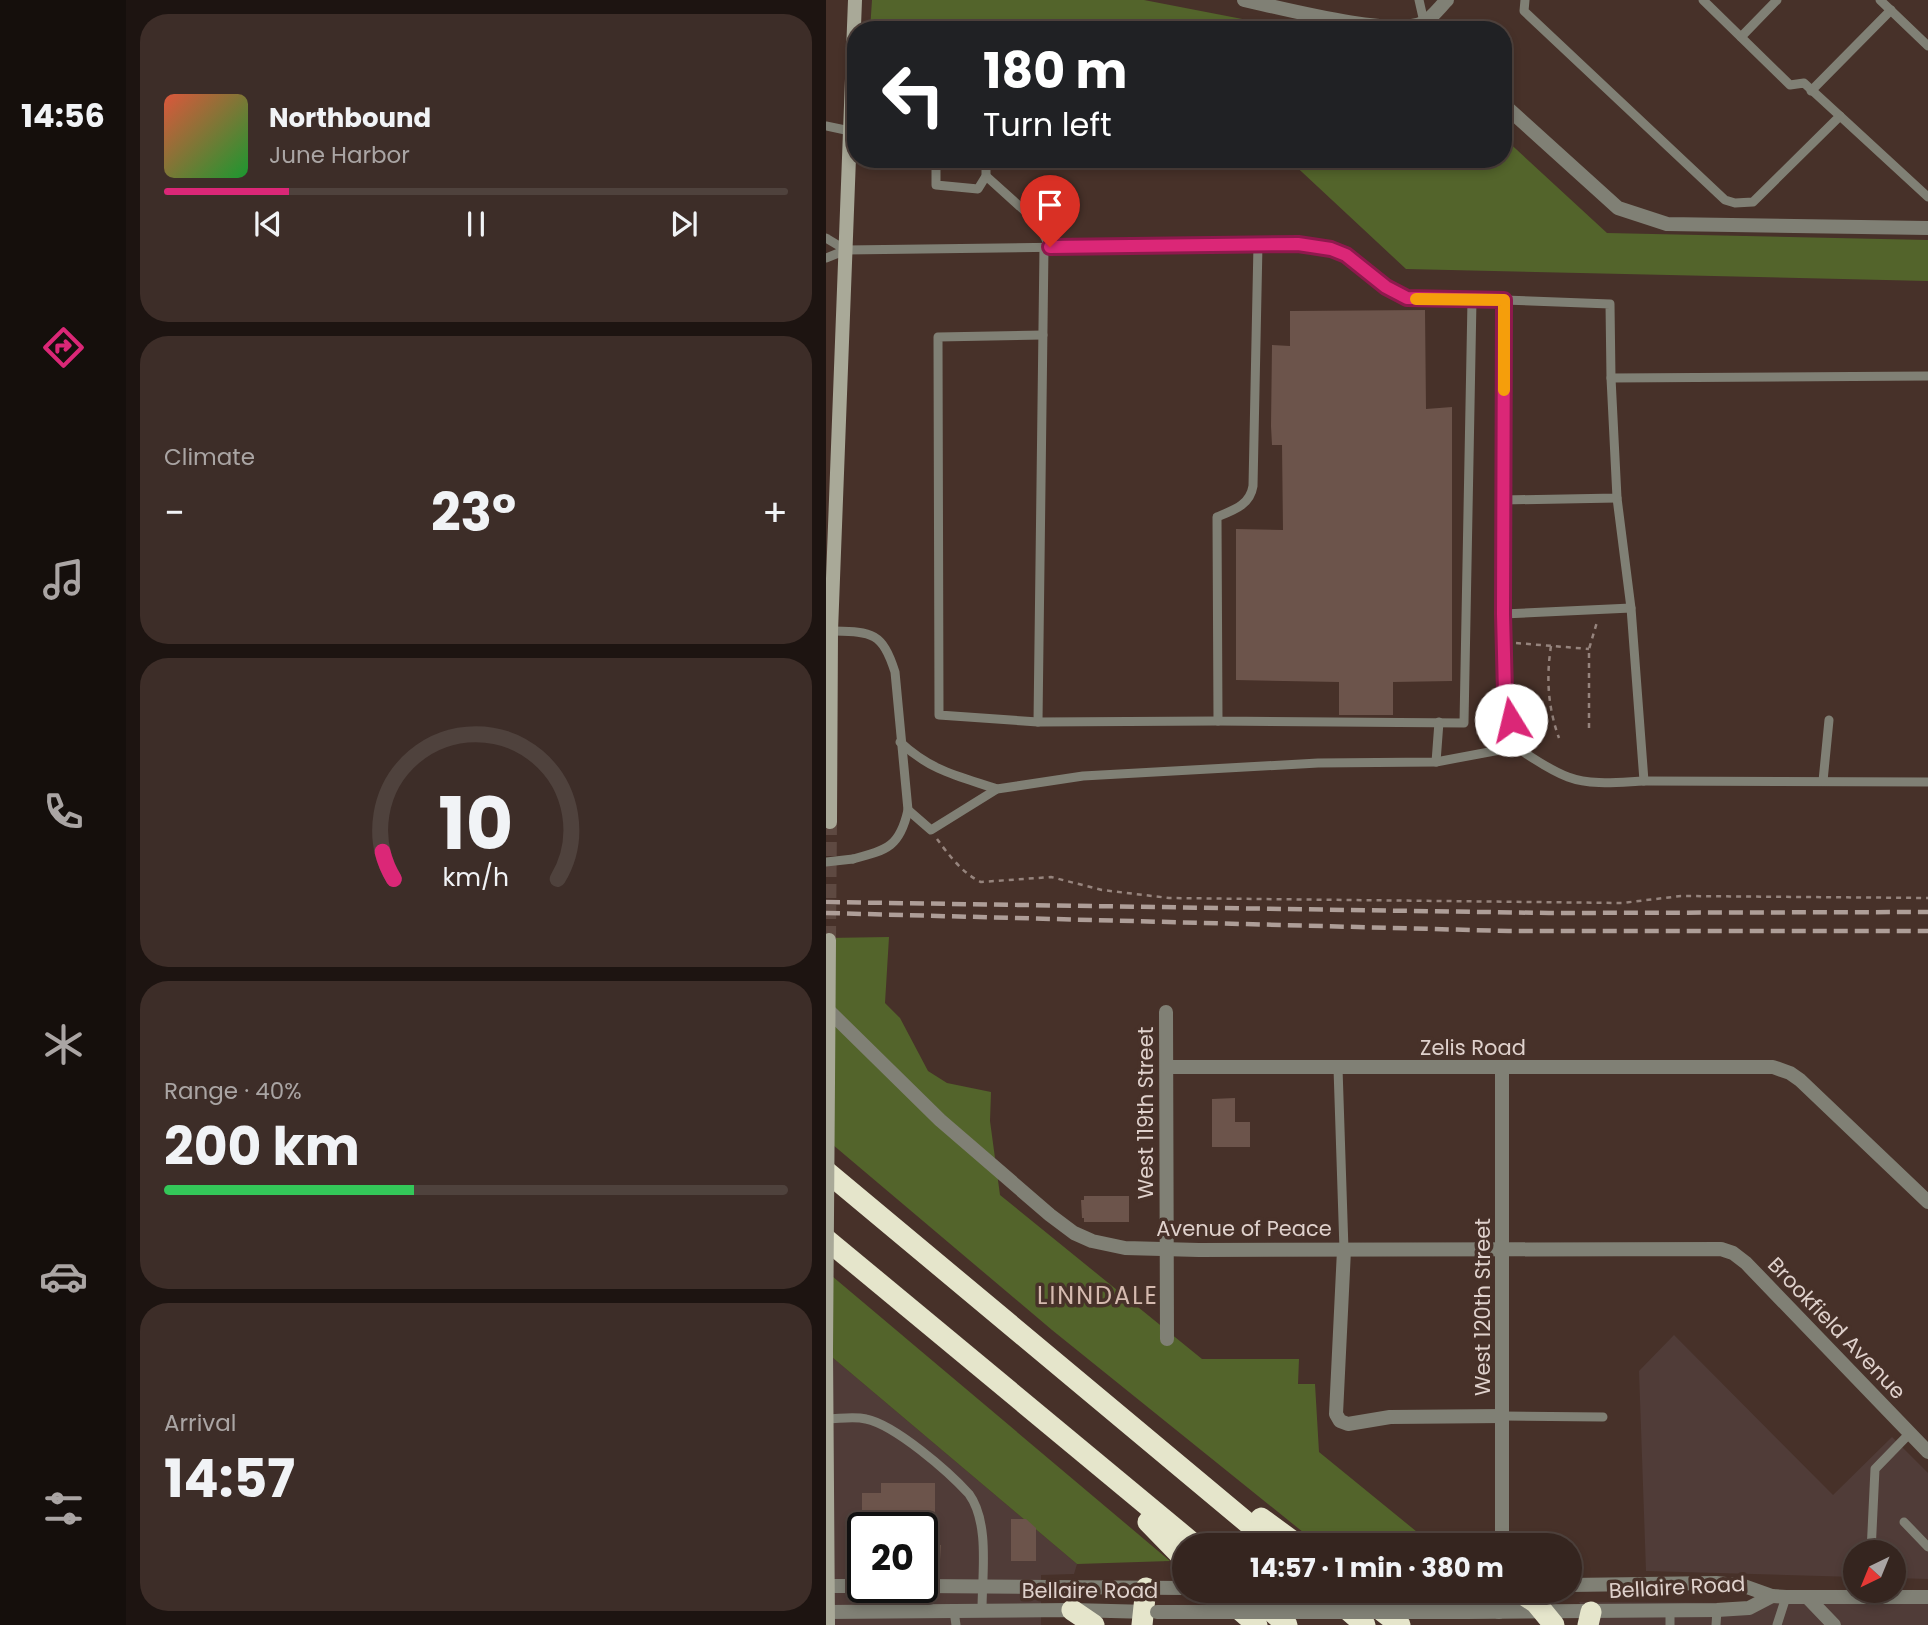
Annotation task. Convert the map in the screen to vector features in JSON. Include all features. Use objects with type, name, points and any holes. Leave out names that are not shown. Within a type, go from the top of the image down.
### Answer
[{"type":"highway","points":[[826,1171],[1259,1533]]},
{"type":"highway","points":[[826,1239],[1180,1533]]},
{"type":"highway","points":[[1120,1416],[1281,1533]]},
{"type":"highway","points":[[1071,1443],[1172,1547]]},
{"type":"highway","points":[[1138,1588],[1147,1616]]},
{"type":"highway","points":[[1232,1603],[1257,1625]]},
{"type":"highway","points":[[1262,1603],[1287,1625]]},
{"type":"highway","points":[[1340,1603],[1365,1625]]},
{"type":"highway","points":[[1372,1603],[1400,1625]]},
{"type":"highway","points":[[1535,1603],[1549,1618]]},
{"type":"highway","points":[[1072,1610],[1094,1625]]},
{"type":"main road","points":[[854,21],[855,0]]},
{"type":"main road","points":[[830,822],[831,631],[849,168]]},
{"type":"main road","points":[[827,1616],[829,940]]},
{"type":"street","points":[[1244,0],[1349,21]]},
{"type":"street","points":[[1430,21],[1447,0]]},
{"type":"street","points":[[1512,112],[1618,208],[1667,224],[1928,228]]},
{"type":"street","name":"Avenue of Peace","points":[[827,1009],[940,1120],[1060,1224],[1083,1238],[1109,1246],[1344,1250],[1716,1248],[1733,1253],[1746,1263]]},
{"type":"street","name":"West 119th Street","points":[[1166,1012],[1167,1339]]},
{"type":"street","name":"Zelis Road","points":[[1167,1068],[1759,1066],[1780,1069],[1800,1080],[1928,1202]]},
{"type":"street","name":"West 120th Street","points":[[1502,1068],[1502,1533]]},
{"type":"street","points":[[1344,1250],[1336,1414],[1338,1419],[1348,1424],[1390,1417],[1503,1416]]},
{"type":"street","name":"Brookfield Avenue","points":[[1746,1263],[1928,1452]]},
{"type":"street","name":"Bellaire Road","points":[[1582,1585],[1716,1583],[1744,1586],[1779,1597],[1843,1596]]},
{"type":"street","points":[[827,1586],[847,1586]]},
{"type":"street","name":"Bellaire Road","points":[[938,1586],[1172,1588]]},
{"type":"street","name":"Bellaire Road","points":[[1906,1596],[1928,1597]]},
{"type":"street","name":"Bellaire Road","points":[[827,1616],[955,1618],[982,1611],[1072,1610],[1147,1616],[1499,1612],[1549,1618],[1716,1618],[1779,1597]]},
{"type":"street","points":[[1808,1598],[1834,1625]]},
{"type":"street","points":[[1499,1603],[1499,1612]]},
{"type":"lane","points":[[1419,0],[1425,21]]},
{"type":"lane","points":[[1525,0],[1524,11],[1725,200],[1735,203],[1753,202],[1840,116]]},
{"type":"lane","points":[[1703,0],[1790,85],[1804,83],[1928,197]]},
{"type":"lane","points":[[1741,37],[1777,0]]},
{"type":"lane","points":[[1880,0],[1928,46]]},
{"type":"lane","points":[[1811,91],[1891,10]]},
{"type":"lane","points":[[826,126],[847,130]]},
{"type":"lane","points":[[936,168],[936,185],[978,190],[986,176],[986,168]]},
{"type":"lane","points":[[986,176],[1037,222],[1047,247],[1043,335],[1038,722]]},
{"type":"lane","points":[[826,238],[846,250]]},
{"type":"lane","points":[[1219,721],[1217,517],[1247,502],[1253,486],[1258,244]]},
{"type":"lane","points":[[826,258],[846,250],[1298,244],[1331,249],[1346,255],[1386,287],[1407,298],[1610,304],[1617,498],[1631,608],[1644,781]]},
{"type":"lane","points":[[1043,335],[938,337],[939,715],[1038,722],[1464,723],[1472,300]]},
{"type":"lane","points":[[1504,300],[1505,693],[1516,747]]},
{"type":"lane","points":[[1611,378],[1928,376]]},
{"type":"lane","points":[[1503,500],[1617,498]]},
{"type":"lane","points":[[1503,614],[1631,608]]},
{"type":"lane","points":[[826,862],[853,859],[883,850],[895,842],[904,831],[908,810],[895,672],[888,652],[882,642],[873,635],[831,631]]},
{"type":"lane","points":[[1824,781],[1829,720]]},
{"type":"lane","points":[[1436,762],[1439,722]]},
{"type":"lane","points":[[900,742],[918,759],[934,768],[996,789]]},
{"type":"lane","points":[[908,810],[931,830],[996,789],[1083,776],[1318,763],[1436,762],[1516,747],[1552,771],[1570,778],[1601,783],[1928,782]]},
{"type":"lane","points":[[1339,1068],[1344,1250]]},
{"type":"lane","points":[[1503,1416],[1603,1417]]},
{"type":"lane","points":[[826,1419],[863,1418],[880,1424],[920,1451],[969,1494],[977,1508],[981,1524],[982,1611]]},
{"type":"lane","points":[[1872,1540],[1875,1469],[1910,1433]]},
{"type":"lane","points":[[1904,1522],[1928,1547]]},
{"type":"lane","points":[[1777,1625],[1779,1597]]},
{"type":"path","points":[[1589,727],[1589,649],[1601,609]]},
{"type":"path","points":[[1504,642],[1589,649]]},
{"type":"path","points":[[1551,646],[1548,671],[1551,715],[1559,738]]},
{"type":"path","points":[[931,830],[948,854],[981,882],[1051,877],[1102,890],[1169,898],[1622,903],[1681,896],[1928,898]]},
{"type":"shaded area","points":[[1674,1335],[1833,1495],[1892,1437],[1928,1473],[1928,1579],[1906,1578],[1906,1540],[1843,1540],[1843,1577],[1646,1571],[1639,1371]]},
{"type":"shaded area","points":[[826,1352],[1077,1564],[1074,1574],[1041,1575],[1041,1625],[826,1625]]},
{"type":"shaded area","points":[[1580,1603],[1928,1604],[1928,1625],[1592,1625]]},
{"type":"green space","points":[[872,0],[1144,0],[1252,21],[871,21]]},
{"type":"green space","points":[[1512,145],[1607,233],[1928,240],[1928,281],[1406,269],[1298,168],[1512,168]]},
{"type":"green space","points":[[889,937],[885,1003],[900,1018],[928,1071],[947,1083],[991,1092],[990,1121],[1000,1195],[1202,1359],[1299,1359],[1298,1384],[1315,1384],[1319,1452],[1418,1533],[1304,1533],[1052,1330],[826,1139],[826,938]]},
{"type":"green space","points":[[826,1271],[1170,1561],[1077,1564],[826,1352]]},
{"type":"building","points":[[1425,310],[1426,409],[1452,407],[1452,681],[1393,682],[1393,715],[1339,715],[1339,682],[1236,680],[1236,529],[1283,530],[1282,445],[1272,445],[1272,345],[1290,346],[1290,311]]},
{"type":"building","points":[[1235,1098],[1235,1122],[1250,1122],[1250,1147],[1212,1147],[1212,1099]]},
{"type":"building","points":[[1084,1196],[1129,1196],[1129,1222],[1084,1222],[1081,1200],[1084,1200]]},
{"type":"building","points":[[881,1483],[935,1483],[935,1512],[862,1512],[862,1493],[881,1493]]},
{"type":"building","points":[[1011,1519],[1026,1519],[1036,1528],[1036,1561],[1011,1561]]},
{"type":"building","points":[[938,1545],[941,1545],[938,1560]]},
{"type":"tunnel","points":[[829,940],[830,822]]},
{"type":"railway","points":[[826,902],[1549,913],[1928,912]]},
{"type":"railway","points":[[826,913],[1509,931],[1928,931]]},
{"type":"slow traffic","points":[[1416,299],[1504,300],[1504,390]]},
{"type":"district","name":"LINNDALE","points":[[1098,1295]]},
{"type":"route","points":[[1050,247],[1298,244],[1331,249],[1346,255],[1386,287],[1407,298],[1504,300],[1503,614],[1505,693],[1511,720]]}]
